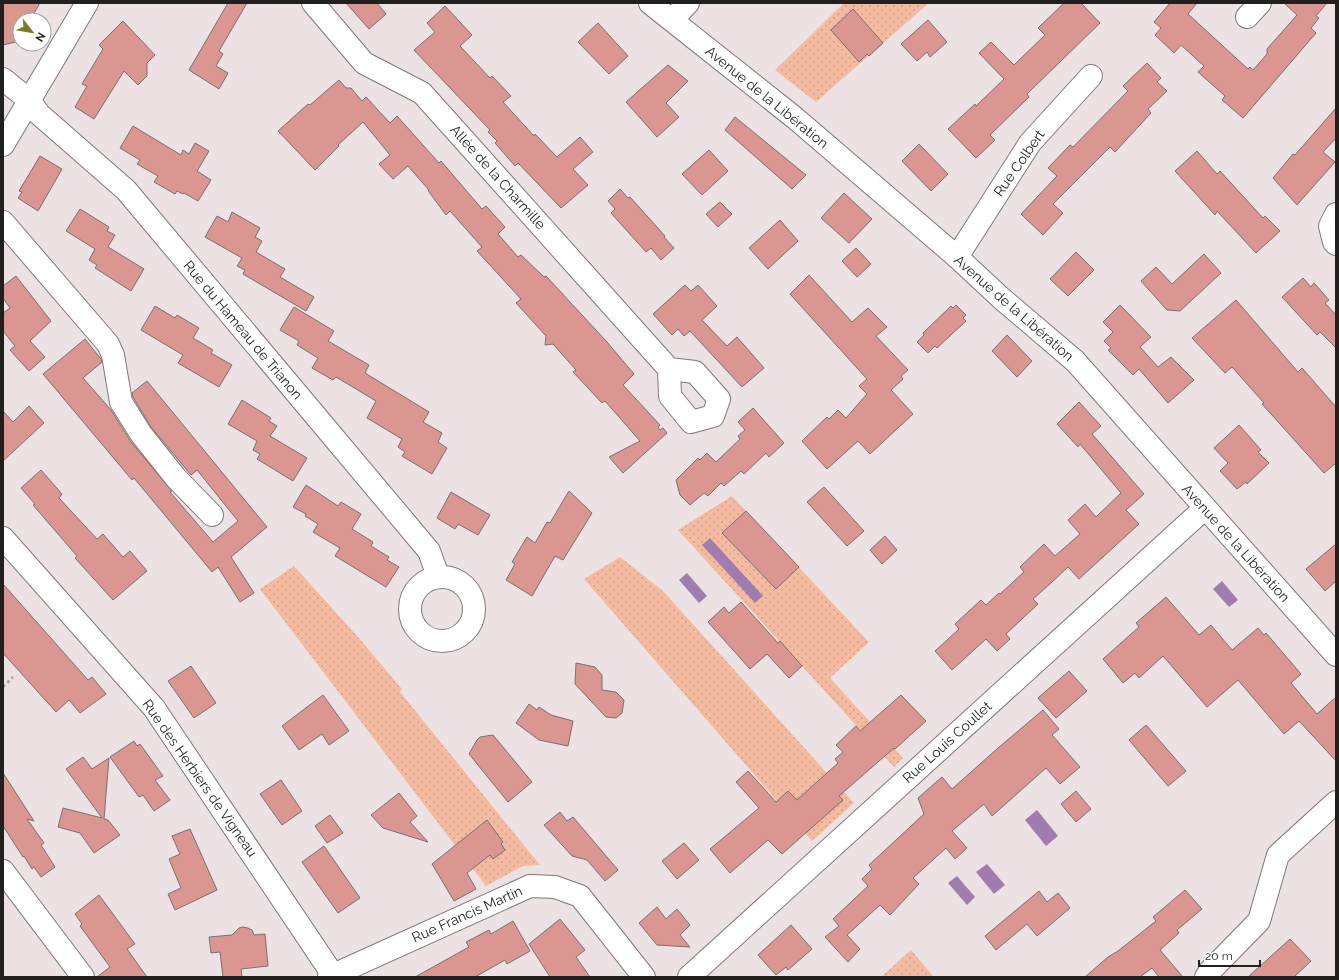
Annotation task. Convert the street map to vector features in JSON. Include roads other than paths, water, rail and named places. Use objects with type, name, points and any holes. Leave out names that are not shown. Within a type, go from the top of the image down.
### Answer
[{"type":"street","points":[[3,145],[87,3]]},
{"type":"street","name":"Allée de la Charmille","points":[[313,3],[364,63],[422,93],[669,369]]},
{"type":"street","name":"Avenue de la Libération","points":[[650,3],[795,118],[957,257],[1001,298],[1075,361],[1336,655]]},
{"type":"street","points":[[672,20],[688,3]]},
{"type":"street","name":"Rue Colbert","points":[[957,257],[1030,143],[1091,76]]},
{"type":"street","name":"Rue du Hameau de Trianon","points":[[3,79],[29,100],[39,114],[126,190],[429,551],[438,576]]},
{"type":"street","points":[[1336,214],[1330,226],[1334,242],[1336,244]]},
{"type":"street","points":[[3,222],[108,344],[113,355],[121,402],[141,434],[176,478],[212,515]]},
{"type":"street","name":"Rue Louis Coullet","points":[[689,977],[1205,508]]},
{"type":"street","name":"Rue des Herbiers de Vigneau","points":[[3,538],[154,708],[331,976]]},
{"type":"street","points":[[1206,977],[1210,970],[1259,921],[1278,855],[1336,802]]},
{"type":"street","points":[[3,871],[83,977]]},
{"type":"street","name":"Rue Francis Martin","points":[[331,976],[530,886],[555,887],[580,896],[644,977]]}]
